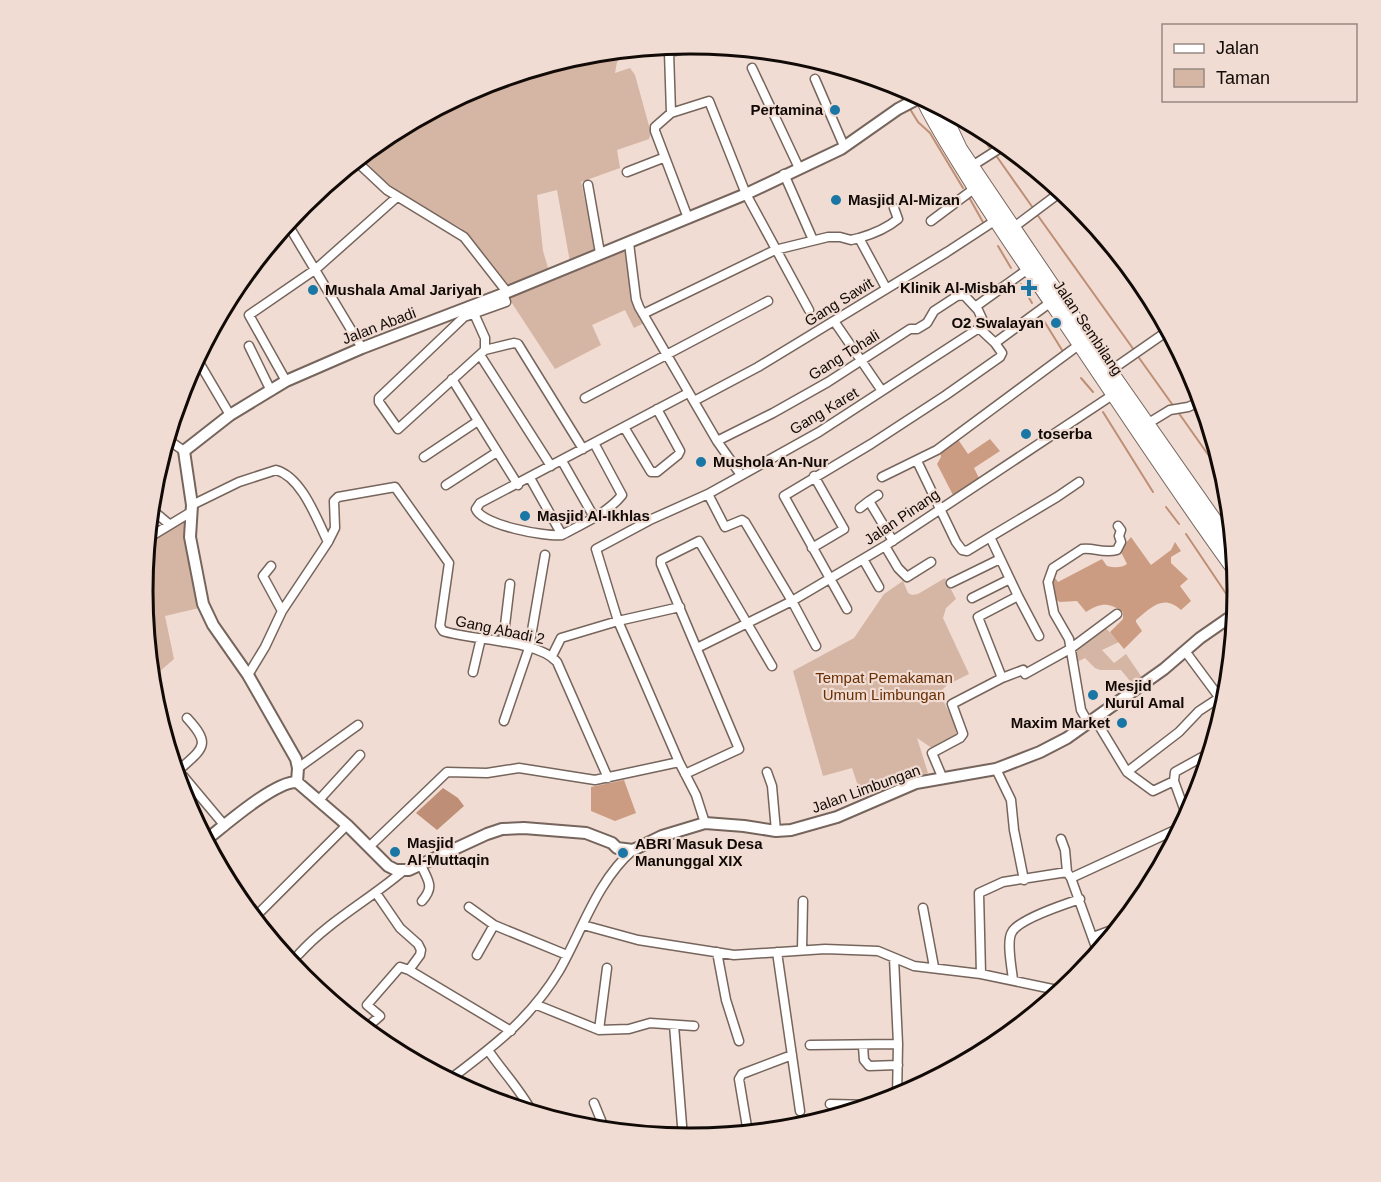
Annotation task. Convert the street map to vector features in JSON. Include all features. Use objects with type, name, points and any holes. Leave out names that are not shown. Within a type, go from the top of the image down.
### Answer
[{"type":"main road","name":"Jalan Sembilang","points":[[925,108],[1028,269],[1171,481],[1226,558]]},
{"type":"main road","name":"Jalan Sembilang","points":[[946,119],[960,149],[1224,535]]},
{"type":"street","points":[[669,55],[671,113]]},
{"type":"street","points":[[752,68],[799,168]]},
{"type":"street","points":[[815,79],[844,146]]},
{"type":"street","points":[[688,218],[663,158],[655,127],[671,113],[709,101],[746,194],[809,310]]},
{"type":"street","name":"Jalan Abadi","points":[[184,451],[230,415],[286,381],[362,348],[505,296],[600,253],[746,194],[844,146],[912,102]]},
{"type":"street","points":[[972,166],[996,150]]},
{"type":"street","points":[[627,172],[663,158]]},
{"type":"street","points":[[362,167],[398,197],[464,237],[505,296]]},
{"type":"street","points":[[784,174],[813,240]]},
{"type":"street","points":[[588,184],[600,253]]},
{"type":"street","points":[[931,221],[975,188]]},
{"type":"street","points":[[1014,227],[1055,196]]},
{"type":"street","points":[[286,381],[249,315],[315,269],[398,197]]},
{"type":"street","points":[[643,314],[775,250],[828,237],[850,240],[876,233],[898,219],[894,208]]},
{"type":"street","name":"Gang Sawit","points":[[694,401],[758,368],[996,220]]},
{"type":"street","points":[[292,231],[362,348]]},
{"type":"street","points":[[859,238],[886,288]]},
{"type":"street","points":[[629,243],[636,299],[643,314],[717,441],[741,475]]},
{"type":"street","points":[[847,609],[784,496],[871,444],[1000,357],[1002,353],[995,343],[979,328],[984,323],[975,307],[1028,269]]},
{"type":"street","name":"Gang Tohali","points":[[717,441],[828,382],[910,329],[917,329],[927,323],[934,311],[957,296],[964,295],[975,307]]},
{"type":"street","points":[[585,398],[768,301]]},
{"type":"street","points":[[995,343],[1051,302]]},
{"type":"street","points":[[551,466],[482,352],[484,338],[472,309],[379,398],[379,402],[398,429],[482,352],[511,343],[518,344],[583,449]]},
{"type":"street","points":[[834,321],[882,392]]},
{"type":"street","name":"Gang Karet","points":[[618,621],[596,549],[652,519],[708,494],[819,432],[979,328]]},
{"type":"street","points":[[1110,371],[1162,335]]},
{"type":"street","points":[[882,477],[937,450],[1080,345]]},
{"type":"street","points":[[249,346],[271,391]]},
{"type":"street","points":[[202,368],[230,415]]},
{"type":"street","points":[[452,379],[518,485]]},
{"type":"street","points":[[594,444],[622,495],[614,504],[594,517],[562,535],[554,536],[518,529],[485,519],[477,513],[476,509],[480,504],[688,393]]},
{"type":"street","name":"Jalan Pinang","points":[[697,648],[792,601],[889,544],[1114,394]]},
{"type":"street","points":[[1147,424],[1170,410],[1194,404]]},
{"type":"street","points":[[624,427],[651,472],[657,472],[680,451],[657,409]]},
{"type":"street","points":[[424,457],[478,422]]},
{"type":"street","points":[[174,444],[184,451],[191,509],[189,537],[203,604],[213,625],[248,675],[296,759],[297,782]]},
{"type":"street","points":[[446,485],[497,452]]},
{"type":"street","points":[[562,461],[594,517]]},
{"type":"street","points":[[917,461],[956,542],[962,550],[967,551],[1079,482]]},
{"type":"street","points":[[157,531],[239,482],[276,470],[287,474],[305,497],[328,542]]},
{"type":"street","points":[[812,548],[844,529],[814,476]]},
{"type":"street","points":[[530,478],[562,535]]},
{"type":"street","name":"Gang Abadi 2","points":[[248,675],[265,647],[282,611],[335,528],[334,501],[338,497],[395,487],[449,563],[440,626],[443,631],[503,642],[552,656],[558,662],[608,778]]},
{"type":"street","points":[[708,494],[725,527],[742,520],[745,522],[816,646]]},
{"type":"street","points":[[860,508],[878,495]]},
{"type":"street","points":[[869,501],[898,568],[908,577],[931,562]]},
{"type":"street","points":[[159,516],[169,524]]},
{"type":"street","points":[[1118,526],[1121,530],[1121,542],[1117,550],[1099,552],[1082,549],[1053,568],[1048,589],[1054,613],[1066,633],[1081,710],[1127,772],[1154,791],[1174,781]]},
{"type":"street","points":[[990,537],[1039,636]]},
{"type":"street","points":[[685,774],[739,749],[661,564],[665,557],[699,541],[772,666]]},
{"type":"street","points":[[504,722],[529,648],[545,555]]},
{"type":"street","points":[[863,559],[879,587]]},
{"type":"street","points":[[951,583],[1000,559]]},
{"type":"street","points":[[270,566],[263,576],[282,611]]},
{"type":"street","points":[[972,598],[1010,579]]},
{"type":"street","points":[[503,642],[510,584]]},
{"type":"street","points":[[1002,678],[978,617],[1018,596]]},
{"type":"street","points":[[552,656],[561,638],[680,606]]},
{"type":"street","points":[[943,779],[932,753],[960,738],[963,734],[952,704],[1002,678],[1023,670],[1025,674],[1070,649],[1117,614]]},
{"type":"street","name":"Jalan Limbungan","points":[[633,850],[662,836],[705,823],[776,831],[791,830],[855,810],[916,783],[996,769],[1052,746],[1092,722],[1226,620]]},
{"type":"street","points":[[618,621],[679,762],[696,795],[705,823]]},
{"type":"street","points":[[473,672],[481,638]]},
{"type":"street","points":[[1185,651],[1217,695]]},
{"type":"street","points":[[1127,772],[1179,732],[1199,711],[1215,704]]},
{"type":"street","points":[[182,763],[197,754],[202,745],[200,732],[187,718]]},
{"type":"street","points":[[298,768],[358,725]]},
{"type":"street","points":[[319,800],[360,755]]},
{"type":"street","points":[[1183,806],[1174,781],[1175,772],[1201,758]]},
{"type":"street","points":[[370,846],[447,772],[487,772],[519,768],[595,780],[679,762]]},
{"type":"street","points":[[996,769],[1011,800],[1014,830],[1024,880]]},
{"type":"street","points":[[767,772],[772,786],[776,831]]},
{"type":"street","points":[[189,782],[225,826]]},
{"type":"street","points":[[212,835],[279,787],[290,782],[297,782],[392,868],[403,871]]},
{"type":"street","points":[[260,912],[347,825]]},
{"type":"street","points":[[299,954],[316,935],[403,871],[487,834],[513,829],[586,833],[607,841],[617,848],[633,850]]},
{"type":"street","points":[[981,974],[979,893],[1002,882],[1069,875],[1170,832]]},
{"type":"street","points":[[1061,839],[1069,875],[1095,944]]},
{"type":"street","points":[[617,848],[622,860]]},
{"type":"street","points":[[456,1074],[511,1031],[537,1005],[607,881],[622,860],[633,850]]},
{"type":"street","points":[[421,865],[430,887],[430,891],[422,901]]},
{"type":"street","points":[[373,1023],[380,1016],[367,1005],[420,956],[421,950],[418,944],[400,928],[376,893]]},
{"type":"street","points":[[1013,980],[1010,942],[1012,932],[1018,926],[1052,908],[1080,899]]},
{"type":"street","points":[[802,950],[803,901]]},
{"type":"street","points":[[469,907],[494,925],[567,955]]},
{"type":"street","points":[[923,908],[934,968]]},
{"type":"street","points":[[477,955],[494,925]]},
{"type":"street","points":[[583,925],[638,940],[734,955],[825,949],[878,951],[914,966],[981,974],[1052,989]]},
{"type":"street","points":[[1093,937],[1104,933]]},
{"type":"street","points":[[717,952],[726,1000],[739,1041]]},
{"type":"street","points":[[777,952],[800,1111]]},
{"type":"street","points":[[894,958],[897,1086]]},
{"type":"street","points":[[599,1030],[607,968]]},
{"type":"street","points":[[404,969],[511,1031]]},
{"type":"street","points":[[537,1005],[599,1030],[629,1029],[650,1023],[694,1026]]},
{"type":"street","points":[[674,1025],[682,1128]]},
{"type":"street","points":[[810,1045],[898,1044]]},
{"type":"street","points":[[863,1046],[864,1060],[869,1066],[898,1065]]},
{"type":"street","points":[[488,1050],[527,1103]]},
{"type":"street","points":[[747,1125],[739,1079],[742,1074],[792,1055]]},
{"type":"street","points":[[594,1103],[601,1120]]},
{"type":"street","points":[[830,1104],[848,1104]]},
{"type":"green space","points":[[619,59],[615,73],[630,68],[635,75],[651,133],[649,139],[617,150],[620,168],[581,182],[596,251],[570,262],[557,190],[537,195],[543,251],[549,271],[514,285],[507,285],[461,228],[407,199],[387,185],[365,164],[422,126],[453,109],[518,82],[586,64]]},
{"type":"green space","points":[[626,248],[631,301],[644,323],[634,328],[625,310],[592,325],[601,345],[555,369],[508,297]]},
{"type":"green space","points":[[188,517],[187,539],[199,608],[165,616],[174,659],[160,671],[153,591],[157,536]]},
{"type":"green space","name":"Tempat Pemakaman Umum Limbungan","points":[[945,578],[956,599],[946,608],[943,618],[969,674],[942,690],[956,735],[950,742],[935,750],[917,738],[928,773],[861,795],[852,768],[823,776],[793,671],[854,638],[884,594],[903,581],[908,593],[912,595],[918,594]]},
{"type":"green space","points":[[1103,625],[1119,642],[1102,650],[1114,663],[1126,654],[1143,679],[1134,686],[1121,670],[1100,670],[1085,658],[1077,662],[1074,649]]},
{"type":"shaded area","points":[[957,438],[968,454],[990,439],[1000,451],[974,468],[980,480],[954,497],[937,464],[941,457],[940,450]]},
{"type":"shaded area","points":[[1131,537],[1151,565],[1171,550],[1175,542],[1181,551],[1171,557],[1171,563],[1188,579],[1180,586],[1191,601],[1181,610],[1169,603],[1153,607],[1136,620],[1142,631],[1124,649],[1110,632],[1123,619],[1123,612],[1104,605],[1086,612],[1077,601],[1060,602],[1054,599],[1050,579],[1053,575],[1058,582],[1102,559],[1107,566],[1112,567],[1127,564],[1120,550]]},
{"type":"shaded area","points":[[624,780],[636,813],[615,821],[591,811],[591,787]]},
{"type":"shaded area","points":[[443,788],[458,798],[464,806],[437,830],[416,813]]},
{"type":"waterway","points":[[910,109],[918,122],[930,133],[963,188]]},
{"type":"waterway","points":[[986,143],[991,150]]},
{"type":"waterway","points":[[995,154],[1033,208]]},
{"type":"waterway","points":[[970,199],[984,224]]},
{"type":"waterway","points":[[1036,213],[1134,350]]},
{"type":"waterway","points":[[998,246],[1011,268]]},
{"type":"waterway","points":[[1021,284],[1032,303]]},
{"type":"waterway","points":[[1044,321],[1062,350]]},
{"type":"waterway","points":[[1137,355],[1172,404]]},
{"type":"waterway","points":[[1081,378],[1093,392]]},
{"type":"waterway","points":[[1103,412],[1153,492]]},
{"type":"waterway","points":[[1178,412],[1210,458]]},
{"type":"waterway","points":[[1166,507],[1179,524]]},
{"type":"waterway","points":[[1186,534],[1228,596]]},
{"type":"place","name":"Pertamina","points":[[835,110]]},
{"type":"place","name":"Masjid Al-Mizan","points":[[836,200]]},
{"type":"place","name":"Klinik Al-Misbah","points":[[1029,288]]},
{"type":"place","name":"Mushala Amal Jariyah","points":[[313,290]]},
{"type":"place","name":"O2 Swalayan","points":[[1056,323]]},
{"type":"place","name":"toserba","points":[[1026,434]]},
{"type":"place","name":"Mushola An-Nur","points":[[701,462]]},
{"type":"place","name":"Masjid Al-Ikhlas","points":[[525,516]]},
{"type":"place","name":"Mesjid Nurul Amal","points":[[1093,695]]},
{"type":"place","name":"Maxim Market","points":[[1122,723]]},
{"type":"place","name":"Masjid Al-Muttaqin","points":[[395,852]]},
{"type":"place","name":"ABRI Masuk Desa Manunggal XIX","points":[[623,853]]}]
